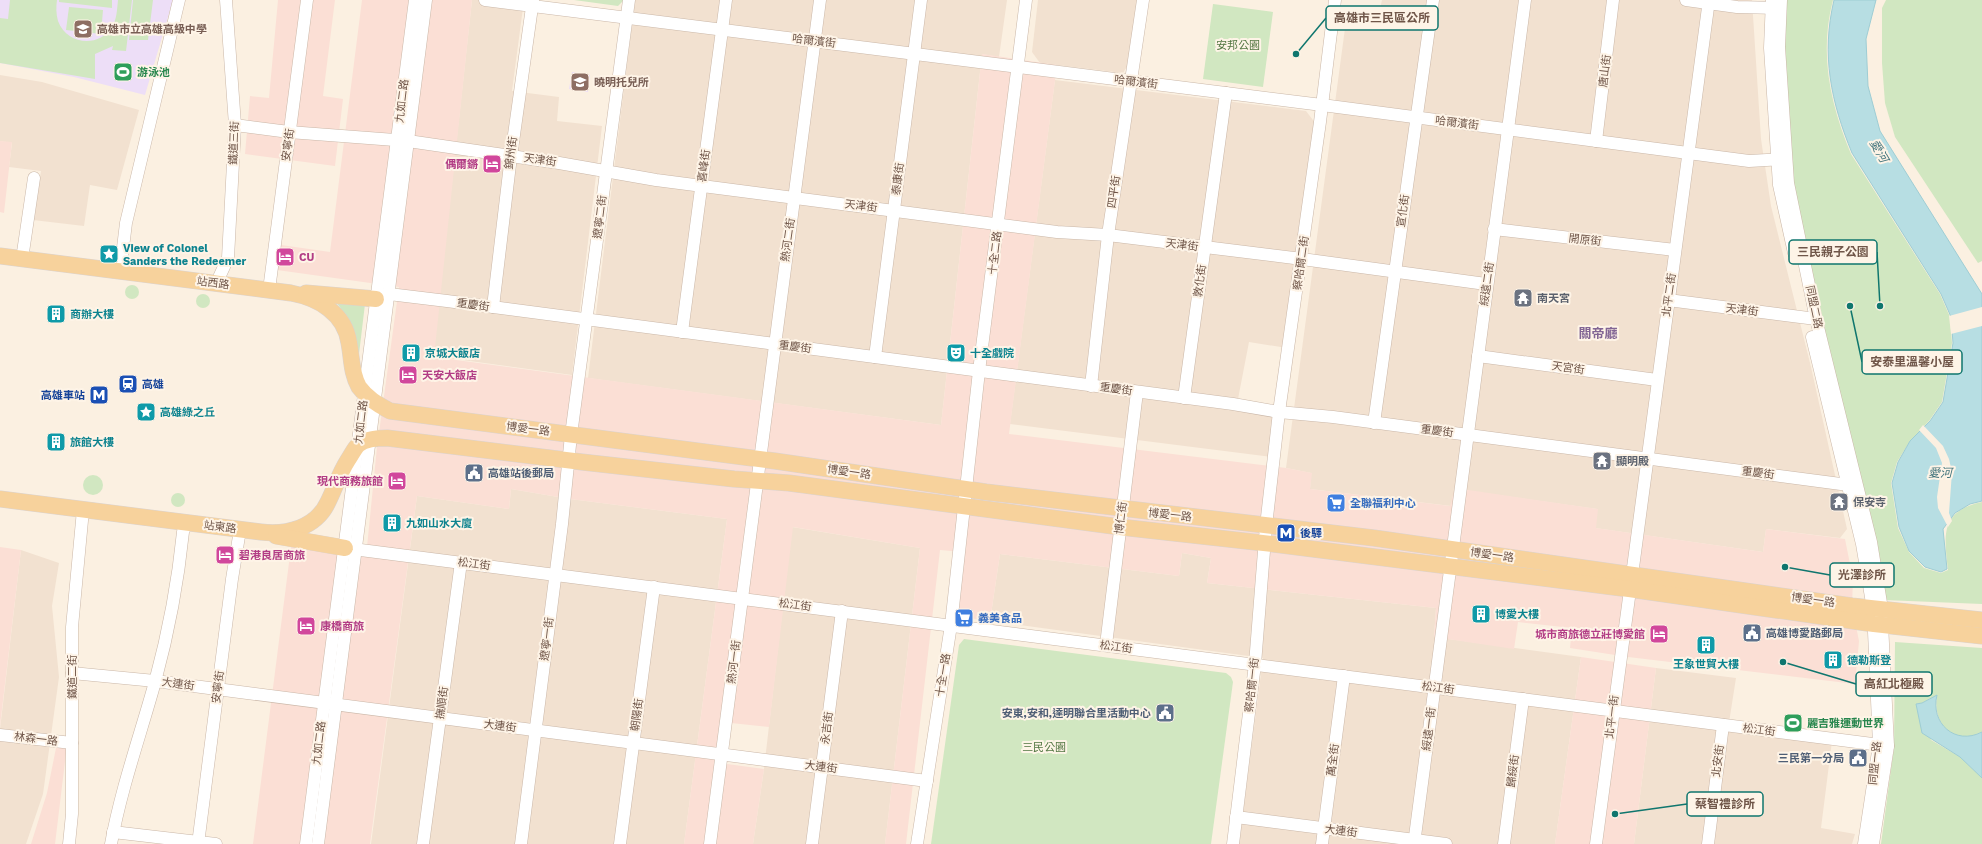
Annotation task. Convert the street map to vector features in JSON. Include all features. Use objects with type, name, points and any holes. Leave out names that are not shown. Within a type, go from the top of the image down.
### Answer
[{"type":"main road","name":"站西路","points":[[0,256],[269,290],[308,297],[331,310],[341,321],[348,335],[354,376],[370,398]]},
{"type":"main road","points":[[291,293],[316,292],[382,296]]},
{"type":"main road","name":"博愛一路","points":[[370,398],[396,412],[760,459],[967,490],[1452,549],[1630,581],[1878,617],[1982,636]]},
{"type":"main road","name":"博愛一路","points":[[364,442],[393,438],[965,506],[1120,527],[1265,543],[1449,567],[1630,581]]},
{"type":"main road","name":"站東路","points":[[0,499],[240,530],[278,533],[295,530],[316,518],[326,506],[340,472],[364,442]]},
{"type":"main road","points":[[261,532],[286,539],[350,548]]},
{"type":"main road","name":"博愛一路","points":[[1878,617],[1982,620]]},
{"type":"street","points":[[123,272],[122,256],[126,223],[179,0]]},
{"type":"street","name":"鐵道三街","points":[[216,284],[228,258],[235,125],[226,0]]},
{"type":"street","name":"安寧街","points":[[269,290],[307,0]]},
{"type":"street","name":"九如二路","points":[[403,140],[415,0]]},
{"type":"street","name":"九如二路","points":[[318,844],[330,704],[382,296],[403,140],[426,0]]},
{"type":"street","name":"哈爾濱街","points":[[485,0],[533,3],[627,18],[1322,105],[1749,161],[1782,159]]},
{"type":"street","name":"遼寧二街","points":[[571,434],[629,0]]},
{"type":"street","name":"喜峰街","points":[[682,332],[726,0]]},
{"type":"street","name":"熱河二街","points":[[758,481],[774,344],[820,0]]},
{"type":"street","name":"泰康街","points":[[875,357],[921,0]]},
{"type":"street","name":"十全二路","points":[[965,506],[979,371],[1019,67],[1026,0]]},
{"type":"street","name":"四平街","points":[[1091,386],[1108,235],[1143,0]]},
{"type":"street","name":"察哈爾二街","points":[[1266,526],[1279,412],[1302,259],[1335,0]]},
{"type":"street","name":"宣化街","points":[[1374,423],[1434,0]]},
{"type":"street","name":"綏遠二街","points":[[1449,567],[1525,0]]},
{"type":"street","name":"唐山街","points":[[1596,141],[1613,0]]},
{"type":"street","points":[[1686,0],[1709,1],[1737,7],[1776,4]]},
{"type":"street","name":"北平二街","points":[[1630,581],[1709,1]]},
{"type":"street","name":"錦州街","points":[[493,307],[511,156],[533,3]]},
{"type":"street","name":"同盟二路","points":[[1776,4],[1770,48],[1782,159],[1788,183],[1812,319],[1851,486],[1871,542],[1878,617]]},
{"type":"street","name":"敦化街","points":[[1184,398],[1226,93]]},
{"type":"street","name":"天津街","points":[[235,125],[289,132],[403,140],[607,170],[656,180],[701,186],[1057,232],[1108,235],[1302,259],[1486,284]]},
{"type":"street","points":[[22,259],[34,178]]},
{"type":"street","name":"開原街","points":[[1494,230],[1675,250]]},
{"type":"street","name":"重慶街","points":[[382,296],[493,307],[587,319],[1184,398],[1279,412],[1467,435],[1851,486]]},
{"type":"street","name":"天津街","points":[[1668,300],[1812,319]]},
{"type":"street","name":"天宮街","points":[[1478,356],[1657,380]]},
{"type":"street","name":"博仁街","points":[[1106,645],[1137,392]]},
{"type":"street","name":"遼寧一街","points":[[521,844],[570,460],[571,434]]},
{"type":"street","name":"熱河一街","points":[[710,844],[758,481]]},
{"type":"street","name":"十全一路","points":[[917,844],[951,625],[965,506]]},
{"type":"street","name":"鐵道二街","points":[[69,844],[72,814],[72,603],[83,510]]},
{"type":"street","points":[[186,523],[183,532],[172,608],[155,681],[134,749],[112,838],[216,844]]},
{"type":"street","name":"察哈爾一街","points":[[1233,844],[1255,664],[1266,526]]},
{"type":"street","name":"安寧街","points":[[198,843],[240,530]]},
{"type":"street","name":"松江街","points":[[350,548],[1883,746]]},
{"type":"street","name":"撫順街","points":[[423,844],[461,562]]},
{"type":"street","name":"綏遠一街","points":[[1415,842],[1449,567]]},
{"type":"street","name":"北平一街","points":[[1596,844],[1630,581]]},
{"type":"street","name":"朝陽街","points":[[620,844],[654,587]]},
{"type":"street","name":"永吉街","points":[[812,844],[842,611]]},
{"type":"street","name":"同盟一路","points":[[1874,844],[1883,746],[1878,617]]},
{"type":"street","name":"大連街","points":[[72,673],[155,681],[927,781]]},
{"type":"street","name":"萬全街","points":[[1322,844],[1344,676]]},
{"type":"street","name":"歸綏街","points":[[1504,844],[1522,699]]},
{"type":"street","name":"九如二路","points":[[306,844],[330,704]]},
{"type":"street","name":"北安街","points":[[1708,844],[1723,725]]},
{"type":"street","name":"林森一路","points":[[0,735],[72,743]]},
{"type":"street","name":"同盟一路","points":[[1864,844],[1883,746]]},
{"type":"street","name":"大連街","points":[[1236,817],[1324,828],[1415,842],[1446,844]]},
{"type":"shaded area","name":"高雄市立高雄高級中學","points":[[0,0],[173,0],[145,95],[74,77],[0,63]]},
{"type":"shaded area","points":[[278,0],[335,0],[323,96],[343,99],[335,166],[245,154],[250,96],[269,98]]},
{"type":"shaded area","points":[[362,0],[472,0],[434,357],[941,425],[982,54],[1057,65],[1009,434],[1286,468],[1312,473],[1310,489],[1450,506],[1455,488],[1598,509],[1596,528],[1763,552],[1766,529],[1845,539],[1853,579],[1852,606],[1859,641],[1855,684],[1628,657],[1570,648],[1572,628],[1518,622],[1514,649],[1434,637],[1436,608],[1207,583],[1211,558],[1182,553],[1179,576],[1000,554],[990,621],[955,616],[962,552],[940,550],[906,844],[885,844],[920,548],[793,527],[769,727],[731,723],[727,764],[764,769],[753,844],[684,844],[727,519],[570,499],[511,489],[509,509],[417,496],[370,844],[253,844],[291,547],[366,557],[377,447],[399,287],[277,270],[281,245],[330,252]]},
{"type":"shaded area","points":[[472,0],[524,0],[512,91],[559,97],[557,121],[602,126],[572,375],[433,356]]},
{"type":"shaded area","points":[[635,0],[1007,0],[999,57],[982,54],[941,425],[588,378]]},
{"type":"shaded area","points":[[1038,0],[1137,0],[1128,65],[1123,73],[1040,63],[1032,52]]},
{"type":"shaded area","points":[[1382,0],[1752,0],[1761,139],[1771,206],[1811,367],[1847,529],[1840,538],[1766,529],[1763,552],[1595,528],[1597,509],[1455,489],[1451,506],[1310,489],[1311,473],[1286,468],[1348,6],[1380,9]]},
{"type":"shaded area","name":"曉明托兒所","points":[[572,72],[590,75],[588,92],[569,89]]},
{"type":"shaded area","points":[[0,75],[42,82],[139,110],[117,190],[90,185],[84,226],[33,220],[41,171],[9,167],[12,143],[0,141]]},
{"type":"shaded area","points":[[1055,80],[1306,111],[1316,124],[1287,348],[1249,342],[1238,399],[1276,415],[1272,457],[1010,424]]},
{"type":"shaded area","points":[[0,141],[12,142],[4,213],[0,212]]},
{"type":"shaded area","points":[[511,489],[570,499],[727,519],[684,844],[371,844],[417,496],[509,509]]},
{"type":"shaded area","points":[[792,527],[920,548],[885,844],[753,844],[764,769]]},
{"type":"shaded area","points":[[0,547],[21,550],[0,726]]},
{"type":"shaded area","points":[[21,550],[59,563],[52,606],[59,677],[43,794],[26,844],[0,844],[0,729]]},
{"type":"shaded area","points":[[1182,553],[1211,558],[1207,583],[1436,608],[1434,637],[1581,657],[1555,844],[1239,844],[1263,658],[990,621],[1000,554],[1179,576]]},
{"type":"shaded area","points":[[1581,657],[1656,668],[1634,844],[1555,844]]},
{"type":"shaded area","points":[[1656,668],[1736,678],[1728,729],[1832,741],[1821,828],[1855,834],[1852,844],[1634,844]]},
{"type":"shaded area","points":[[57,743],[67,745],[55,844],[31,844],[47,793]]},
{"type":"green space","points":[[10,0],[57,0],[57,18],[62,29],[68,35],[76,39],[92,41],[106,34],[112,27],[115,21],[118,0],[132,0],[126,51],[112,50],[113,46],[95,54],[95,79],[0,63],[0,18],[8,19]]},
{"type":"green space","points":[[59,0],[112,0],[112,8],[59,2]]},
{"type":"green space","points":[[133,0],[153,0],[148,40],[129,40]]},
{"type":"green space","points":[[574,0],[624,0],[618,6]]},
{"type":"green space","points":[[1781,0],[1833,0],[1827,39],[1829,78],[1837,116],[1851,154],[1940,294],[1950,317],[1952,343],[1942,402],[1929,421],[1910,441],[1897,462],[1891,483],[1898,528],[1909,552],[1924,568],[1941,573],[1948,570],[1946,535],[1952,518],[1968,506],[1982,502],[1982,604],[1884,600],[1792,201]]},
{"type":"green space","points":[[1886,0],[1982,0],[1982,261],[1978,263],[1895,137],[1885,103],[1882,63],[1882,8]]},
{"type":"green space","name":"安邦公園","points":[[1213,4],[1273,12],[1263,87],[1203,79]]},
{"type":"green space","points":[[69,7],[103,10],[101,34],[66,30]]},
{"type":"green space","points":[[129,285],[135,285],[139,289],[139,295],[135,299],[129,299],[125,295],[125,289]]},
{"type":"green space","points":[[200,294],[206,294],[210,298],[210,304],[206,308],[200,308],[196,304],[196,298]]},
{"type":"green space","points":[[331,297],[365,304],[359,354],[352,331],[345,316],[337,303]]},
{"type":"green space","points":[[93,475],[100,478],[103,485],[100,492],[93,495],[86,492],[83,485],[86,478]]},
{"type":"green space","points":[[175,493],[181,493],[185,497],[185,503],[181,507],[175,507],[171,503],[171,497]]},
{"type":"green space","name":"三民公園","points":[[964,639],[1226,673],[1231,677],[1233,682],[1211,844],[931,844],[959,645]]},
{"type":"green space","points":[[1895,642],[1982,648],[1982,732],[1972,736],[1962,737],[1954,735],[1947,730],[1938,715],[1936,706],[1937,695],[1922,703],[1916,704],[1931,740],[1960,757],[1982,778],[1982,844],[1881,844],[1894,747]]},
{"type":"water","name":"愛河","points":[[1834,0],[1876,0],[1866,39],[1868,86],[1880,131],[1982,294],[1982,501],[1970,504],[1955,513],[1943,529],[1947,569],[1941,572],[1925,567],[1909,551],[1899,527],[1892,483],[1898,462],[1910,441],[1930,421],[1943,402],[1953,343],[1951,317],[1941,294],[1852,153],[1838,115],[1830,78],[1828,40]]},
{"type":"water","points":[[1937,695],[1937,715],[1941,723],[1947,729],[1954,734],[1963,736],[1972,736],[1982,732],[1982,778],[1960,757],[1922,733],[1916,704],[1922,703]]},
{"type":"pier","points":[[1982,307],[1982,326],[1951,334],[1949,316]]},
{"type":"pier","points":[[1923,425],[1943,446],[1949,459],[1952,472],[1949,513],[1952,521],[1948,527],[1938,508],[1937,497],[1942,463],[1936,448],[1919,430]]},
{"type":"place","name":"高雄市立高雄高級中學","points":[[83,29]]},
{"type":"place","name":"高雄市三民區公所","points":[[1296,54]]},
{"type":"place","name":"游泳池","points":[[123,72]]},
{"type":"place","name":"曉明托兒所","points":[[580,82]]},
{"type":"place","name":"偶爾鏘","points":[[492,164]]},
{"type":"place","name":"View of Colonel Sanders the Redeemer","points":[[109,254]]},
{"type":"place","name":"CU","points":[[285,257]]},
{"type":"place","name":"南天宮","points":[[1523,298]]},
{"type":"place","name":"安泰里溫馨小屋","points":[[1850,306]]},
{"type":"place","name":"三民親子公園","points":[[1880,306]]},
{"type":"place","name":"商辦大樓","points":[[56,314]]},
{"type":"place","name":"京城大飯店","points":[[411,353]]},
{"type":"place","name":"十全戲院","points":[[956,353]]},
{"type":"place","name":"天安大飯店","points":[[408,375]]},
{"type":"place","name":"高雄","points":[[128,384]]},
{"type":"place","name":"高雄車站","points":[[99,395]]},
{"type":"place","name":"高雄綠之丘","points":[[146,412]]},
{"type":"place","name":"旅館大樓","points":[[56,442]]},
{"type":"place","name":"顯明殿","points":[[1602,461]]},
{"type":"place","name":"高雄站後郵局","points":[[474,473]]},
{"type":"place","name":"現代商務旅館","points":[[397,481]]},
{"type":"place","name":"保安寺","points":[[1839,502]]},
{"type":"place","name":"全聯福利中心","points":[[1336,503]]},
{"type":"place","name":"九如山水大廈","points":[[392,523]]},
{"type":"place","name":"後驛","points":[[1286,533]]},
{"type":"place","name":"碧港良居商旅","points":[[225,555]]},
{"type":"place","name":"光澤診所","points":[[1785,567]]},
{"type":"place","name":"博愛大樓","points":[[1481,614]]},
{"type":"place","name":"義美食品","points":[[964,618]]},
{"type":"place","name":"康橋商旅","points":[[306,626]]},
{"type":"place","name":"高雄博愛路郵局","points":[[1752,633]]},
{"type":"place","name":"城市商旅德立莊博愛館","points":[[1659,634]]},
{"type":"place","name":"王象世貿大樓","points":[[1706,645]]},
{"type":"place","name":"德勒斯登","points":[[1833,660]]},
{"type":"place","name":"高紅北極殿","points":[[1783,662]]},
{"type":"place","name":"安東,安和,達明聯合里活動中心","points":[[1165,713]]},
{"type":"place","name":"麗吉雅運動世界","points":[[1793,723]]},
{"type":"place","name":"三民第一分局","points":[[1858,758]]},
{"type":"place","name":"蔡智禮診所","points":[[1615,814]]},
{"type":"district","name":"關帝廳","points":[[1598,333]]}]
